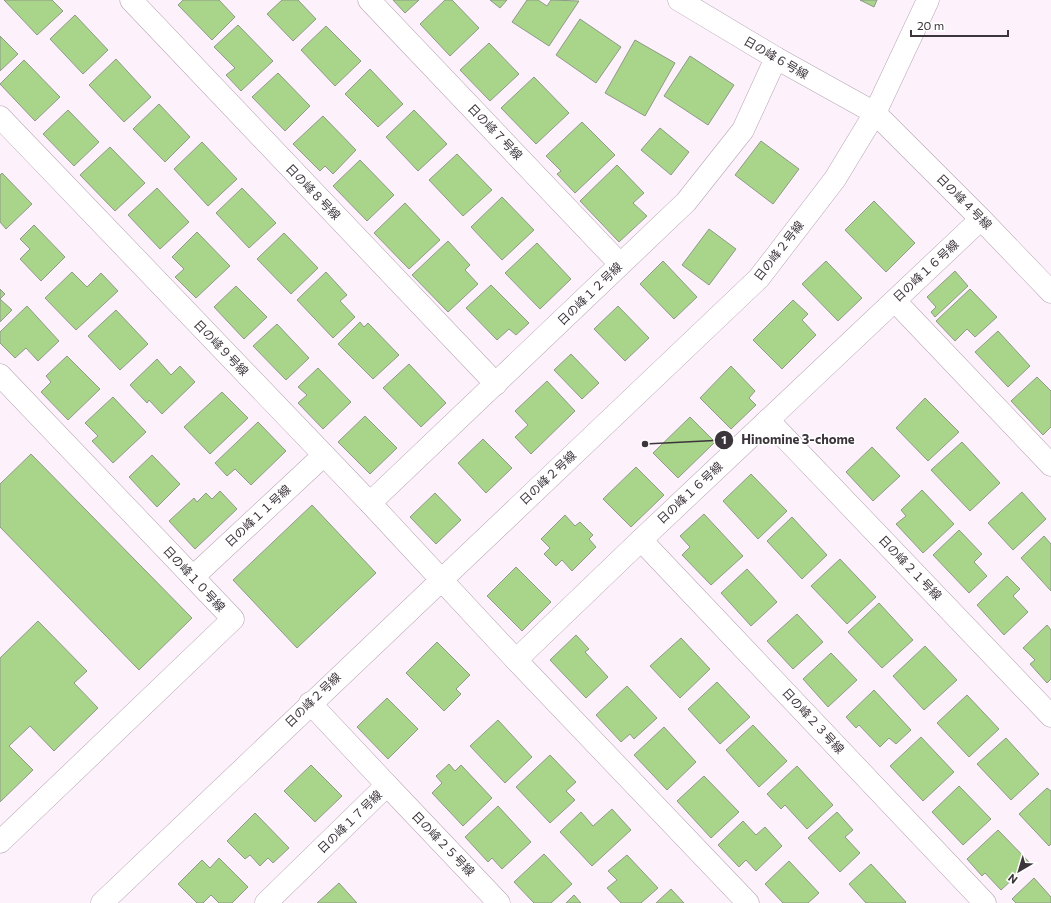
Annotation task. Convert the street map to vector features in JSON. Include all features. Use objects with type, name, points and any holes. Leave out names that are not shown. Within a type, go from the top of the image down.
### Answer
[{"type":"street","name":"日の峰８号線","points":[[131,0],[496,384]]},
{"type":"street","name":"日の峰７号線","points":[[369,0],[620,264]]},
{"type":"street","name":"日の峰６号線","points":[[678,0],[776,58],[875,113]]},
{"type":"street","name":"日の峰２号線","points":[[102,903],[310,703],[759,278],[834,179],[875,113],[928,0]]},
{"type":"street","name":"日の峰１２号線","points":[[370,503],[686,202],[742,130],[776,58]]},
{"type":"street","name":"日の峰４号線","points":[[875,113],[981,219],[1051,292]]},
{"type":"street","name":"日の峰９号線","points":[[0,117],[441,579]]},
{"type":"street","name":"日の峰１６号線","points":[[516,660],[981,219]]},
{"type":"street","points":[[894,301],[1051,465]]},
{"type":"street","name":"日の峰１０号線","points":[[0,374],[233,619],[0,842]]},
{"type":"street","name":"日の峰２１号線","points":[[768,420],[1051,716]]},
{"type":"street","name":"日の峰１１号線","points":[[193,577],[324,455]]},
{"type":"street","name":"日の峰２３号線","points":[[641,540],[985,903]]},
{"type":"street","points":[[441,579],[516,660],[748,903]]},
{"type":"street","name":"日の峰１７号線","points":[[266,903],[387,785],[310,703]]},
{"type":"street","name":"日の峰２５号線","points":[[387,785],[499,903]]},
{"type":"building","points":[[4,0],[52,0],[63,11],[37,35]]},
{"type":"building","points":[[183,0],[219,0],[235,17],[212,40],[178,5]]},
{"type":"building","points":[[282,0],[298,0],[316,19],[293,41],[267,14]]},
{"type":"building","points":[[393,0],[419,0],[405,13]]},
{"type":"building","points":[[445,0],[452,0],[479,28],[450,56],[420,24]]},
{"type":"building","points":[[490,0],[507,0],[500,8]]},
{"type":"building","points":[[527,0],[538,0],[547,6],[551,0],[579,1],[549,46],[512,22]]},
{"type":"building","points":[[860,0],[877,0],[874,7]]},
{"type":"building","points":[[75,15],[108,50],[83,74],[50,39]]},
{"type":"building","points":[[580,19],[621,47],[596,83],[556,55]]},
{"type":"building","points":[[238,25],[273,61],[241,91],[226,75],[235,68],[214,47]]},
{"type":"building","points":[[326,26],[361,61],[335,86],[301,50]]},
{"type":"building","points":[[0,36],[18,54],[0,71]]},
{"type":"building","points":[[635,40],[675,63],[645,116],[605,93]]},
{"type":"building","points":[[489,43],[519,74],[490,101],[460,70]]},
{"type":"building","points":[[690,56],[734,85],[708,125],[664,96]]},
{"type":"building","points":[[116,59],[151,97],[124,122],[89,85]]},
{"type":"building","points":[[24,60],[60,97],[35,121],[0,84]]},
{"type":"building","points":[[370,69],[403,104],[378,127],[345,94]]},
{"type":"building","points":[[278,73],[310,106],[285,131],[252,97]]},
{"type":"building","points":[[534,77],[569,113],[536,144],[501,108]]},
{"type":"building","points":[[159,104],[190,137],[165,162],[133,129]]},
{"type":"building","points":[[68,110],[99,142],[74,166],[43,134]]},
{"type":"building","points":[[414,110],[447,144],[418,171],[386,137]]},
{"type":"building","points":[[323,116],[356,150],[333,174],[325,166],[320,171],[293,144]]},
{"type":"building","points":[[582,122],[615,155],[575,193],[557,174],[561,171],[546,156]]},
{"type":"building","points":[[660,128],[689,152],[671,175],[641,150]]},
{"type":"building","points":[[761,141],[799,169],[773,204],[735,175]]},
{"type":"building","points":[[202,142],[237,179],[208,206],[174,169]]},
{"type":"building","points":[[110,147],[145,183],[115,211],[80,175]]},
{"type":"building","points":[[457,154],[492,190],[463,216],[429,180]]},
{"type":"building","points":[[360,160],[394,195],[367,221],[333,186]]},
{"type":"building","points":[[617,165],[644,193],[633,203],[647,216],[619,242],[580,201]]},
{"type":"building","points":[[2,173],[32,204],[6,229],[0,222],[0,175]]},
{"type":"building","points":[[157,188],[189,222],[160,249],[128,215]]},
{"type":"building","points":[[242,188],[276,223],[249,248],[216,213]]},
{"type":"building","points":[[502,197],[534,230],[502,260],[471,227]]},
{"type":"building","points":[[874,201],[915,243],[886,272],[845,230]]},
{"type":"building","points":[[405,203],[440,240],[409,269],[374,233]]},
{"type":"building","points":[[34,225],[65,257],[41,281],[20,259],[30,249],[20,239]]},
{"type":"building","points":[[709,229],[736,249],[709,285],[682,265]]},
{"type":"building","points":[[197,232],[230,266],[196,298],[175,277],[184,269],[172,257]]},
{"type":"building","points":[[284,233],[318,268],[291,294],[257,259]]},
{"type":"building","points":[[448,241],[470,265],[465,270],[478,284],[448,312],[412,275]]},
{"type":"building","points":[[537,243],[571,279],[540,309],[505,273]]},
{"type":"building","points":[[663,261],[697,297],[674,319],[640,284]]},
{"type":"building","points":[[826,261],[862,298],[838,321],[802,284]]},
{"type":"building","points":[[955,271],[968,286],[935,317],[931,312],[936,307],[927,297]]},
{"type":"building","points":[[72,272],[87,287],[101,273],[118,291],[76,330],[45,298]]},
{"type":"building","points":[[326,272],[347,295],[340,301],[355,317],[333,338],[297,300]]},
{"type":"building","points":[[491,285],[529,323],[516,335],[509,329],[497,340],[466,308]]},
{"type":"building","points":[[236,286],[267,317],[244,339],[214,307]]},
{"type":"building","points":[[0,289],[5,294],[0,299]]},
{"type":"building","points":[[970,289],[997,317],[975,337],[967,329],[955,341],[936,321]]},
{"type":"building","points":[[0,299],[12,310],[0,322]]},
{"type":"building","points":[[793,300],[808,314],[802,320],[816,335],[782,369],[753,340]]},
{"type":"building","points":[[27,306],[59,341],[38,361],[26,348],[15,358],[0,343],[0,332]]},
{"type":"building","points":[[618,306],[649,338],[625,361],[594,329]]},
{"type":"building","points":[[116,310],[148,344],[120,370],[88,336]]},
{"type":"building","points":[[360,322],[364,327],[368,323],[399,355],[373,379],[338,344]]},
{"type":"building","points":[[277,324],[309,358],[286,380],[253,346]]},
{"type":"building","points":[[998,331],[1030,366],[1008,387],[975,352]]},
{"type":"building","points":[[571,354],[599,383],[582,399],[554,370]]},
{"type":"building","points":[[67,356],[100,389],[68,420],[41,392],[51,382],[46,376]]},
{"type":"building","points":[[157,359],[171,375],[180,366],[195,382],[162,414],[149,400],[147,403],[130,385]]},
{"type":"building","points":[[409,364],[446,403],[421,427],[383,388]]},
{"type":"building","points":[[731,366],[755,391],[749,398],[756,405],[731,429],[700,398]]},
{"type":"building","points":[[318,368],[351,402],[323,429],[298,403],[307,395],[298,387]]},
{"type":"building","points":[[1037,377],[1051,391],[1051,427],[1043,435],[1011,401]]},
{"type":"building","points":[[547,381],[575,411],[531,454],[515,437],[528,425],[515,411]]},
{"type":"building","points":[[222,392],[248,418],[210,454],[184,427]]},
{"type":"building","points":[[113,397],[146,432],[113,463],[92,441],[98,436],[85,423]]},
{"type":"building","points":[[925,398],[959,432],[928,461],[896,428]]},
{"type":"building","points":[[365,416],[397,448],[370,474],[338,442]]},
{"type":"building","points":[[690,417],[715,442],[678,478],[653,453]]},
{"type":"building","points":[[258,422],[286,451],[251,485],[235,469],[227,476],[215,463]]},
{"type":"building","points":[[483,439],[512,468],[486,493],[458,463]]},
{"type":"building","points":[[962,442],[1000,483],[970,511],[931,470]]},
{"type":"building","points":[[872,447],[900,476],[873,501],[846,472]]},
{"type":"building","points":[[31,454],[192,618],[139,670],[0,527],[0,484]]},
{"type":"building","points":[[152,455],[180,484],[157,507],[129,477]]},
{"type":"building","points":[[636,467],[664,495],[631,527],[603,499]]},
{"type":"building","points":[[751,474],[787,511],[758,539],[723,501]]},
{"type":"building","points":[[922,490],[954,524],[923,553],[896,524],[906,516],[901,510]]},
{"type":"building","points":[[220,491],[237,509],[195,549],[169,521],[194,498],[197,502],[206,493],[212,499]]},
{"type":"building","points":[[1022,492],[1046,519],[1013,550],[988,523]]},
{"type":"building","points":[[435,493],[461,520],[436,544],[410,517]]},
{"type":"building","points":[[312,505],[376,573],[297,648],[233,580]]},
{"type":"building","points":[[704,514],[743,556],[711,585],[682,555],[690,547],[680,536]]},
{"type":"building","points":[[565,515],[575,526],[580,522],[593,535],[589,539],[596,547],[572,571],[562,560],[556,566],[544,554],[550,548],[541,539]]},
{"type":"building","points":[[792,517],[827,555],[802,579],[767,541]]},
{"type":"building","points":[[959,530],[982,554],[974,562],[987,576],[969,593],[933,555]]},
{"type":"building","points":[[1044,536],[1051,544],[1051,591],[1021,558]]},
{"type":"building","points":[[840,559],[876,597],[847,624],[811,586]]},
{"type":"building","points":[[516,567],[551,602],[522,631],[487,596]]},
{"type":"building","points":[[747,569],[777,602],[751,626],[721,593]]},
{"type":"building","points":[[1007,576],[1020,589],[1013,596],[1028,612],[1004,635],[977,605]]},
{"type":"building","points":[[879,603],[913,640],[882,668],[848,632]]},
{"type":"building","points":[[797,614],[823,642],[793,669],[767,641]]},
{"type":"building","points":[[38,621],[87,671],[74,683],[98,708],[54,751],[30,726],[9,746],[33,770],[0,802],[0,658]]},
{"type":"building","points":[[1047,625],[1051,630],[1051,679],[1047,683],[1030,664],[1035,660],[1023,648]]},
{"type":"building","points":[[576,635],[589,649],[585,652],[608,677],[586,698],[550,660]]},
{"type":"building","points":[[681,638],[710,669],[680,698],[650,666]]},
{"type":"building","points":[[437,642],[470,675],[456,689],[461,694],[444,711],[406,673]]},
{"type":"building","points":[[925,646],[957,680],[924,710],[893,676]]},
{"type":"building","points":[[831,653],[857,680],[828,707],[803,679]]},
{"type":"building","points":[[717,682],[750,717],[720,744],[688,709]]},
{"type":"building","points":[[627,686],[657,718],[634,739],[630,734],[621,742],[596,715]]},
{"type":"building","points":[[874,690],[911,730],[896,744],[889,738],[880,747],[859,725],[856,728],[846,717]]},
{"type":"building","points":[[967,695],[999,729],[969,757],[937,723]]},
{"type":"building","points":[[387,698],[418,729],[388,759],[357,727]]},
{"type":"building","points":[[498,720],[532,757],[505,783],[470,746]]},
{"type":"building","points":[[753,725],[787,761],[759,787],[726,750]]},
{"type":"building","points":[[664,727],[696,762],[667,790],[634,755]]},
{"type":"building","points":[[921,737],[954,772],[923,801],[890,766]]},
{"type":"building","points":[[1006,738],[1039,774],[1011,800],[977,764]]},
{"type":"building","points":[[550,755],[576,782],[566,791],[575,800],[550,823],[516,787]]},
{"type":"building","points":[[449,764],[455,771],[461,765],[492,798],[463,826],[432,793],[442,783],[436,776]]},
{"type":"building","points":[[311,765],[342,796],[315,822],[284,791]]},
{"type":"building","points":[[797,766],[833,805],[807,829],[785,805],[781,809],[767,794]]},
{"type":"building","points":[[704,776],[739,812],[711,838],[677,801]]},
{"type":"building","points":[[959,786],[991,819],[963,845],[932,812]]},
{"type":"building","points":[[1047,788],[1051,791],[1051,844],[1049,846],[1019,814]]},
{"type":"building","points":[[498,806],[531,842],[502,869],[492,858],[488,862],[465,837]]},
{"type":"building","points":[[612,809],[631,830],[592,866],[560,832],[581,812],[593,826]]},
{"type":"building","points":[[837,812],[853,830],[845,837],[860,853],[840,872],[808,838]]},
{"type":"building","points":[[255,813],[289,848],[273,863],[268,858],[260,866],[250,855],[245,859],[227,841]]},
{"type":"building","points":[[743,821],[756,835],[765,827],[782,846],[756,871],[746,860],[739,867],[718,845]]},
{"type":"building","points":[[998,830],[1030,863],[1001,890],[985,873],[982,876],[967,859]]},
{"type":"building","points":[[544,854],[572,884],[551,903],[534,903],[514,882]]},
{"type":"building","points":[[627,855],[658,888],[641,903],[621,903],[607,888],[617,880],[608,871]]},
{"type":"building","points":[[219,858],[248,887],[232,903],[219,903],[211,895],[203,903],[197,903],[178,884],[202,860],[210,868]]},
{"type":"building","points":[[789,861],[819,893],[808,903],[783,903],[765,884]]},
{"type":"building","points":[[871,864],[906,902],[905,903],[866,903],[849,884]]},
{"type":"building","points":[[1034,878],[1051,897],[1051,903],[1016,903],[1012,899]]},
{"type":"building","points":[[339,883],[357,903],[317,903]]},
{"type":"building","points":[[671,889],[684,903],[656,903]]},
{"type":"building","points":[[574,895],[581,903],[566,903]]},
{"type":"place","name":"Hinomine 3-chome","points":[[645,444]]}]
